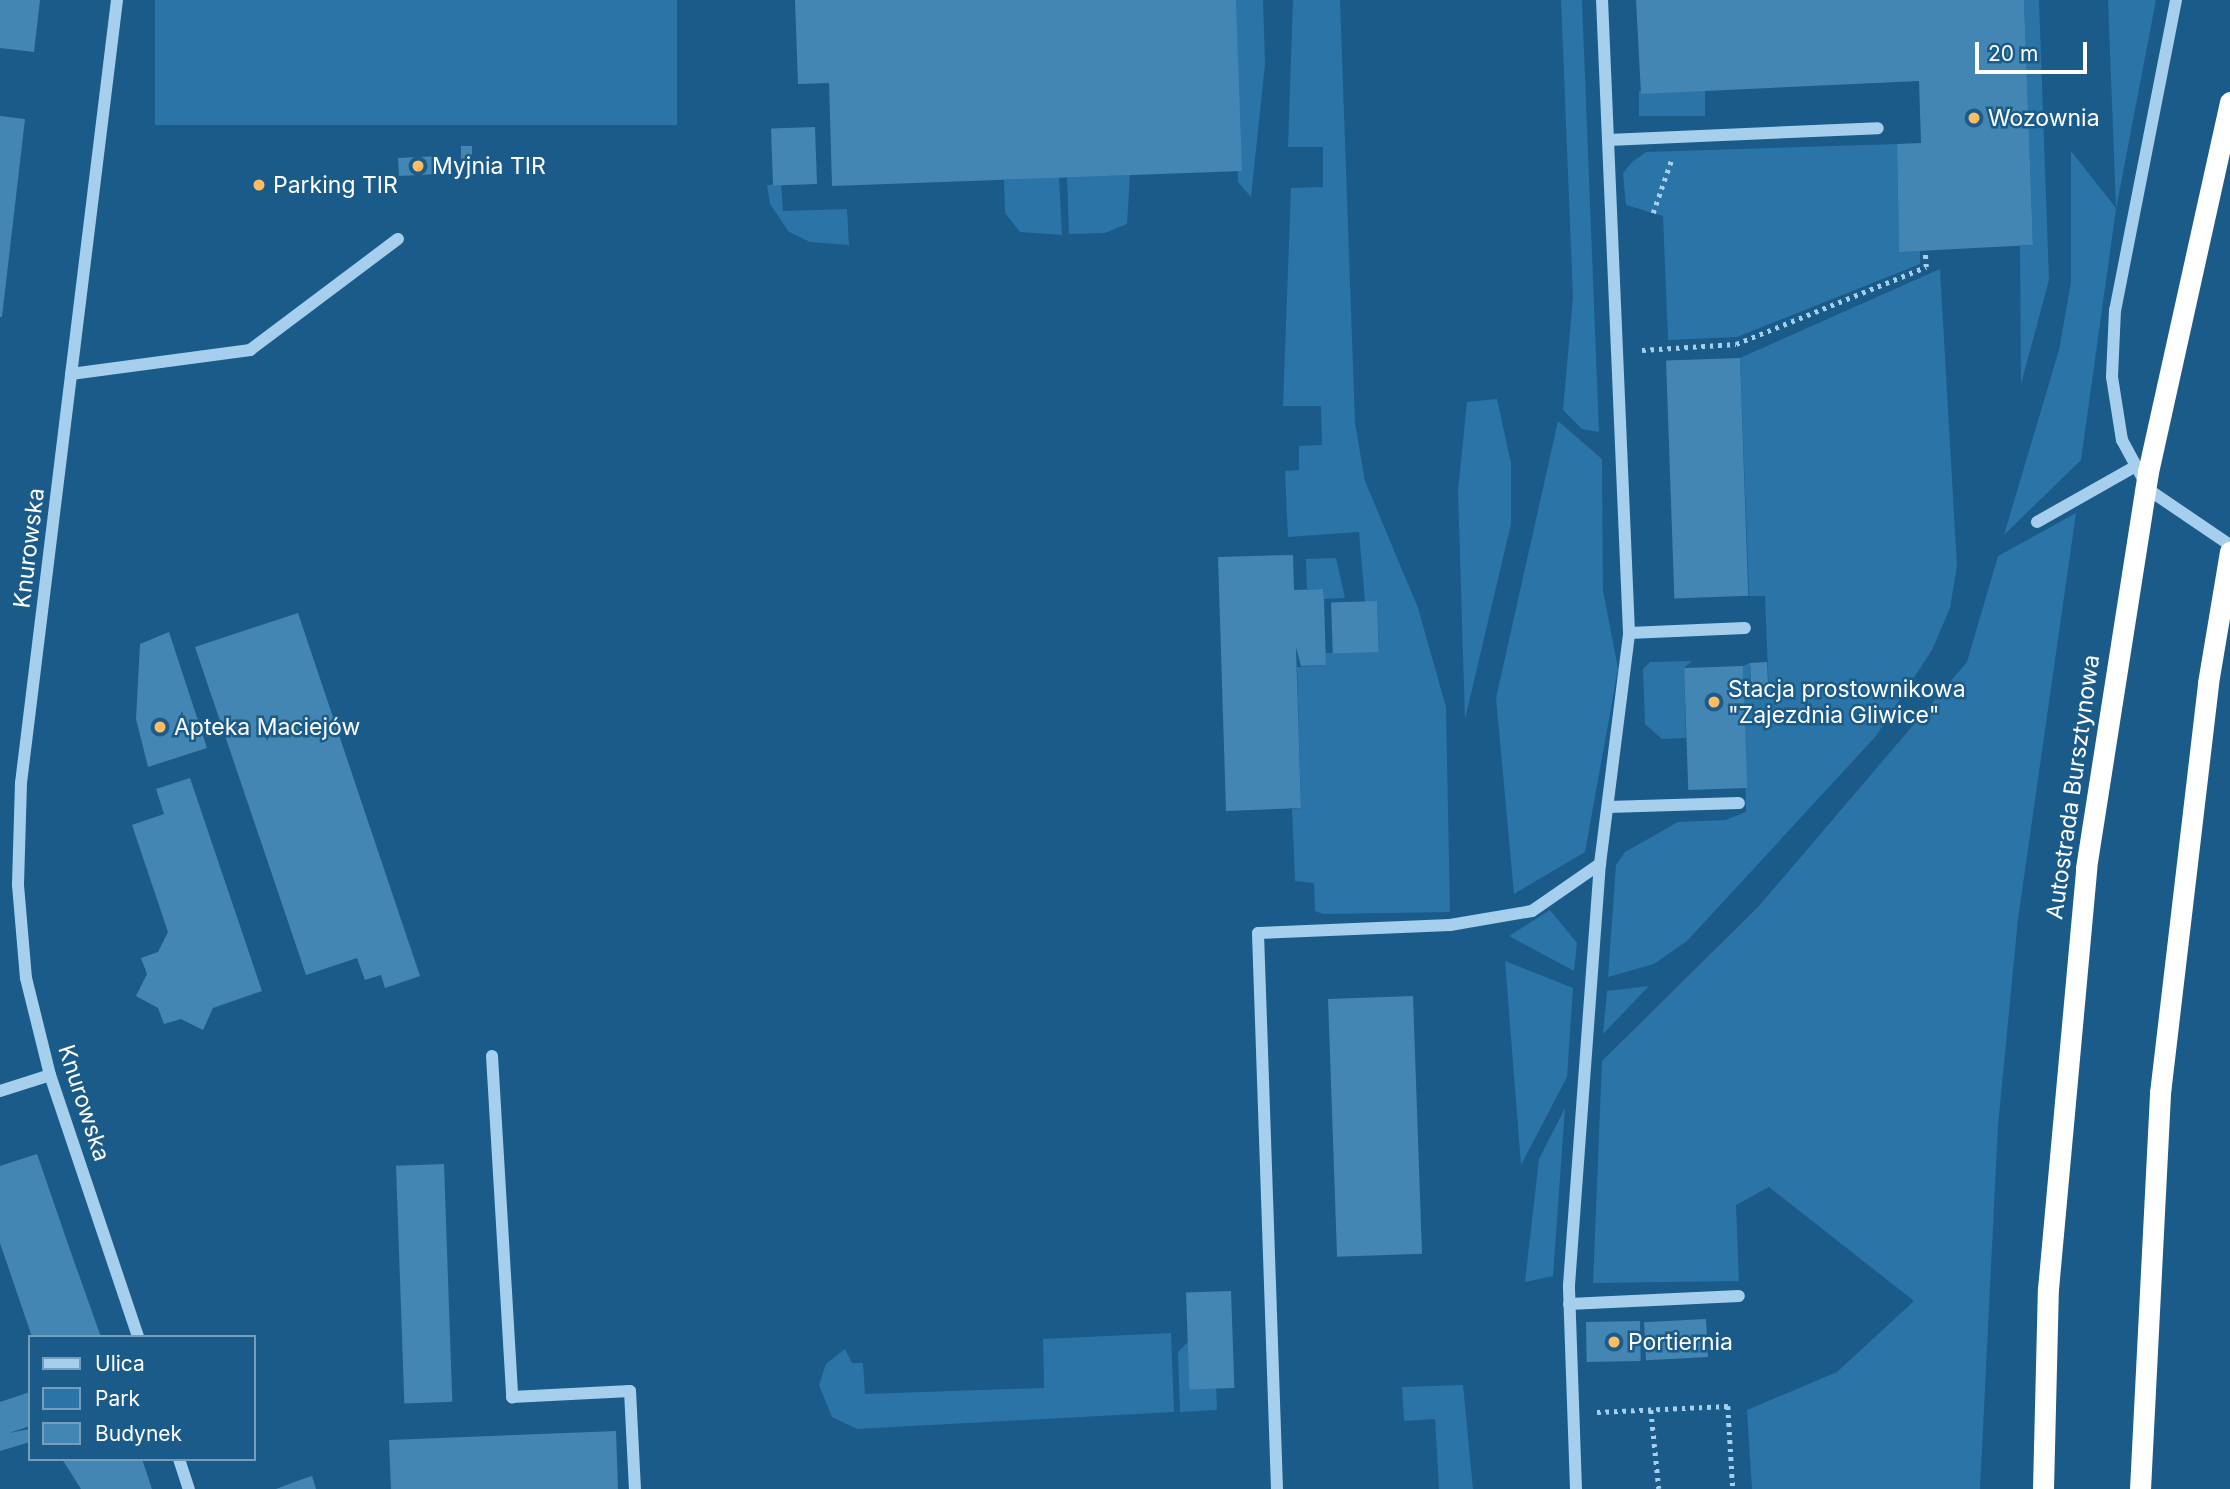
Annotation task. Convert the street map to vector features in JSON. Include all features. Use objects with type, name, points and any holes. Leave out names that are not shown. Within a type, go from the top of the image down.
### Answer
[{"type":"highway","name":"Autostrada Bursztynowa","points":[[2043,1489],[2048,1289],[2086,868],[2148,472],[2230,102]]},
{"type":"highway","points":[[2140,1489],[2160,1093],[2206,696],[2230,552]]},
{"type":"street","name":"Knurowska","points":[[117,0],[21,783],[18,860],[26,978],[50,1075],[137,1335]]},
{"type":"street","points":[[1576,1489],[1569,1304],[1600,864],[1629,633],[1601,0]]},
{"type":"street","points":[[2176,0],[2115,310],[2112,377],[2122,440],[2148,490],[2230,545]]},
{"type":"street","points":[[1608,140],[1878,128]]},
{"type":"street","points":[[71,374],[250,350],[398,239]]},
{"type":"street","points":[[2037,522],[2136,466]]},
{"type":"street","points":[[1629,633],[1745,628]]},
{"type":"street","points":[[1608,807],[1739,803]]},
{"type":"street","points":[[1277,1489],[1258,933],[1450,926],[1532,911],[1600,864]]},
{"type":"street","points":[[492,1056],[512,1397],[630,1391],[635,1489]]},
{"type":"street","points":[[0,1091],[50,1075]]},
{"type":"street","points":[[1569,1304],[1739,1296]]},
{"type":"street","points":[[181,1461],[190,1489]]},
{"type":"path","points":[[1653,213],[1675,151]]},
{"type":"path","points":[[1617,351],[1736,344],[1926,267],[1925,252]]},
{"type":"path","points":[[1572,1413],[1728,1406],[1733,1489]]},
{"type":"path","points":[[1651,1410],[1659,1489]]},
{"type":"green space","points":[[155,0],[677,0],[677,125],[155,125]]},
{"type":"green space","points":[[1236,0],[1263,0],[1265,64],[1251,197],[1238,182]]},
{"type":"green space","points":[[1293,0],[1340,0],[1355,423],[1365,481],[1418,608],[1446,707],[1450,912],[1323,914],[1315,911],[1314,883],[1295,881],[1292,809],[1301,808],[1297,667],[1326,665],[1326,653],[1379,651],[1377,602],[1365,602],[1359,532],[1288,537],[1285,471],[1299,470],[1299,446],[1322,445],[1321,406],[1283,406],[1291,188],[1323,187],[1323,147],[1288,147]]},
{"type":"green space","points":[[1561,0],[1582,0],[1599,432],[1582,429],[1563,410],[1573,298]]},
{"type":"green space","points":[[2024,0],[2039,0],[2049,280],[2021,384],[2020,246],[2033,245]]},
{"type":"green space","points":[[2108,0],[2156,0],[2116,209],[2081,460],[2004,535],[2059,350],[2071,282],[2071,151],[2116,208]]},
{"type":"green space","points":[[1639,91],[1705,91],[1705,116],[1639,116]]},
{"type":"green space","points":[[1897,144],[1899,251],[1920,251],[1920,264],[1737,337],[1668,340],[1663,216],[1626,205],[1623,173],[1632,162],[1646,152]]},
{"type":"green space","points":[[1130,175],[1127,224],[1105,233],[1069,234],[1067,177]]},
{"type":"green space","points":[[1059,177],[1062,235],[1020,232],[1005,213],[1004,180]]},
{"type":"green space","points":[[781,184],[783,211],[847,209],[849,245],[810,242],[789,232],[770,204],[767,185]]},
{"type":"green space","points":[[1940,269],[1957,566],[1950,608],[1932,650],[1876,736],[1687,941],[1654,964],[1608,977],[1616,865],[1625,852],[1678,822],[1725,820],[1746,812],[1743,666],[1750,663],[1751,697],[1769,696],[1765,596],[1749,596],[1740,358]]},
{"type":"green space","points":[[1497,399],[1511,463],[1511,524],[1465,719],[1458,491],[1467,402]]},
{"type":"green space","points":[[1558,421],[1602,459],[1603,590],[1618,669],[1585,852],[1514,894],[1496,698]]},
{"type":"green space","points":[[2076,513],[2018,919],[1998,1126],[1980,1489],[1752,1489],[1747,1410],[1837,1372],[1914,1301],[1769,1187],[1736,1205],[1739,1281],[1593,1283],[1602,1061],[1759,906],[1967,662],[1998,556]]},
{"type":"green space","points":[[1336,558],[1345,598],[1324,599],[1323,589],[1307,589],[1306,559]]},
{"type":"green space","points":[[1692,661],[1684,668],[1686,738],[1662,739],[1645,724],[1643,669],[1650,662]]},
{"type":"green space","points":[[1550,910],[1577,943],[1574,971],[1509,936]]},
{"type":"green space","points":[[1505,961],[1573,988],[1567,1077],[1521,1165]]},
{"type":"green space","points":[[1649,986],[1603,1034],[1607,991]]},
{"type":"green space","points":[[1565,1108],[1553,1276],[1525,1282],[1539,1159]]},
{"type":"green space","points":[[1171,1333],[1174,1412],[857,1429],[832,1417],[819,1385],[826,1364],[845,1349],[852,1363],[863,1363],[865,1394],[1044,1388],[1043,1339]]},
{"type":"green space","points":[[1190,1340],[1216,1382],[1217,1410],[1180,1412],[1178,1352]]},
{"type":"green space","points":[[1463,1385],[1473,1489],[1439,1489],[1435,1419],[1404,1421],[1402,1387]]},
{"type":"building","points":[[0,0],[40,0],[34,52],[0,48]]},
{"type":"building","points":[[795,0],[1236,0],[1242,171],[832,186],[829,83],[798,84]]},
{"type":"building","name":"Wozownia","points":[[1636,0],[2024,0],[2033,245],[1899,252],[1897,144],[1921,143],[1919,81],[1641,94]]},
{"type":"building","points":[[0,116],[25,119],[2,317],[0,317]]},
{"type":"building","points":[[815,127],[817,184],[773,186],[771,129]]},
{"type":"building","points":[[461,146],[472,146],[472,166],[461,166]]},
{"type":"building","name":"Myjnia TIR","points":[[438,156],[439,174],[399,176],[398,158]]},
{"type":"building","points":[[1740,358],[1748,596],[1674,598],[1666,361]]},
{"type":"building","points":[[1293,555],[1294,590],[1323,589],[1324,599],[1326,665],[1301,666],[1296,647],[1301,808],[1226,811],[1218,557]]},
{"type":"building","points":[[1377,601],[1379,652],[1333,654],[1331,603]]},
{"type":"building","points":[[298,613],[420,976],[385,988],[381,975],[365,980],[357,958],[306,975],[195,647]]},
{"type":"building","points":[[169,632],[207,748],[148,767],[136,719],[140,644]]},
{"type":"building","points":[[1767,662],[1769,697],[1752,698],[1750,663]]},
{"type":"building","name":"Stacja prostownikowa \"Zajezdnia Gliwice\"","points":[[1743,666],[1747,788],[1688,790],[1684,668]]},
{"type":"building","points":[[190,778],[262,991],[213,1008],[203,1030],[181,1019],[164,1024],[158,1008],[136,996],[147,974],[141,958],[158,952],[168,932],[132,825],[164,814],[156,789]]},
{"type":"building","points":[[1413,996],[1422,1254],[1337,1257],[1328,999]]},
{"type":"building","points":[[37,1154],[100,1335],[31,1335],[0,1243],[0,1166]]},
{"type":"building","points":[[444,1164],[452,1402],[404,1404],[396,1166]]},
{"type":"building","points":[[1231,1291],[1234,1388],[1189,1390],[1186,1293]]},
{"type":"building","points":[[1706,1319],[1708,1357],[1646,1360],[1644,1322]]},
{"type":"building","name":"Portiernia","points":[[1640,1321],[1641,1361],[1587,1362],[1586,1322]]},
{"type":"building","points":[[28,1393],[28,1427],[9,1433],[28,1429],[28,1443],[0,1451],[0,1402]]},
{"type":"building","points":[[616,1431],[618,1489],[391,1489],[389,1440]]},
{"type":"building","points":[[63,1461],[143,1461],[152,1489],[81,1489]]},
{"type":"building","points":[[312,1476],[316,1489],[276,1489],[297,1481]]},
{"type":"place","name":"Wozownia","points":[[1974,118]]},
{"type":"place","name":"Myjnia TIR","points":[[418,166]]},
{"type":"place","name":"Parking TIR","points":[[259,185]]},
{"type":"place","name":"Stacja prostownikowa \"Zajezdnia Gliwice\"","points":[[1714,702]]},
{"type":"place","name":"Apteka Maciejów","points":[[160,727]]},
{"type":"place","name":"Portiernia","points":[[1614,1342]]}]
